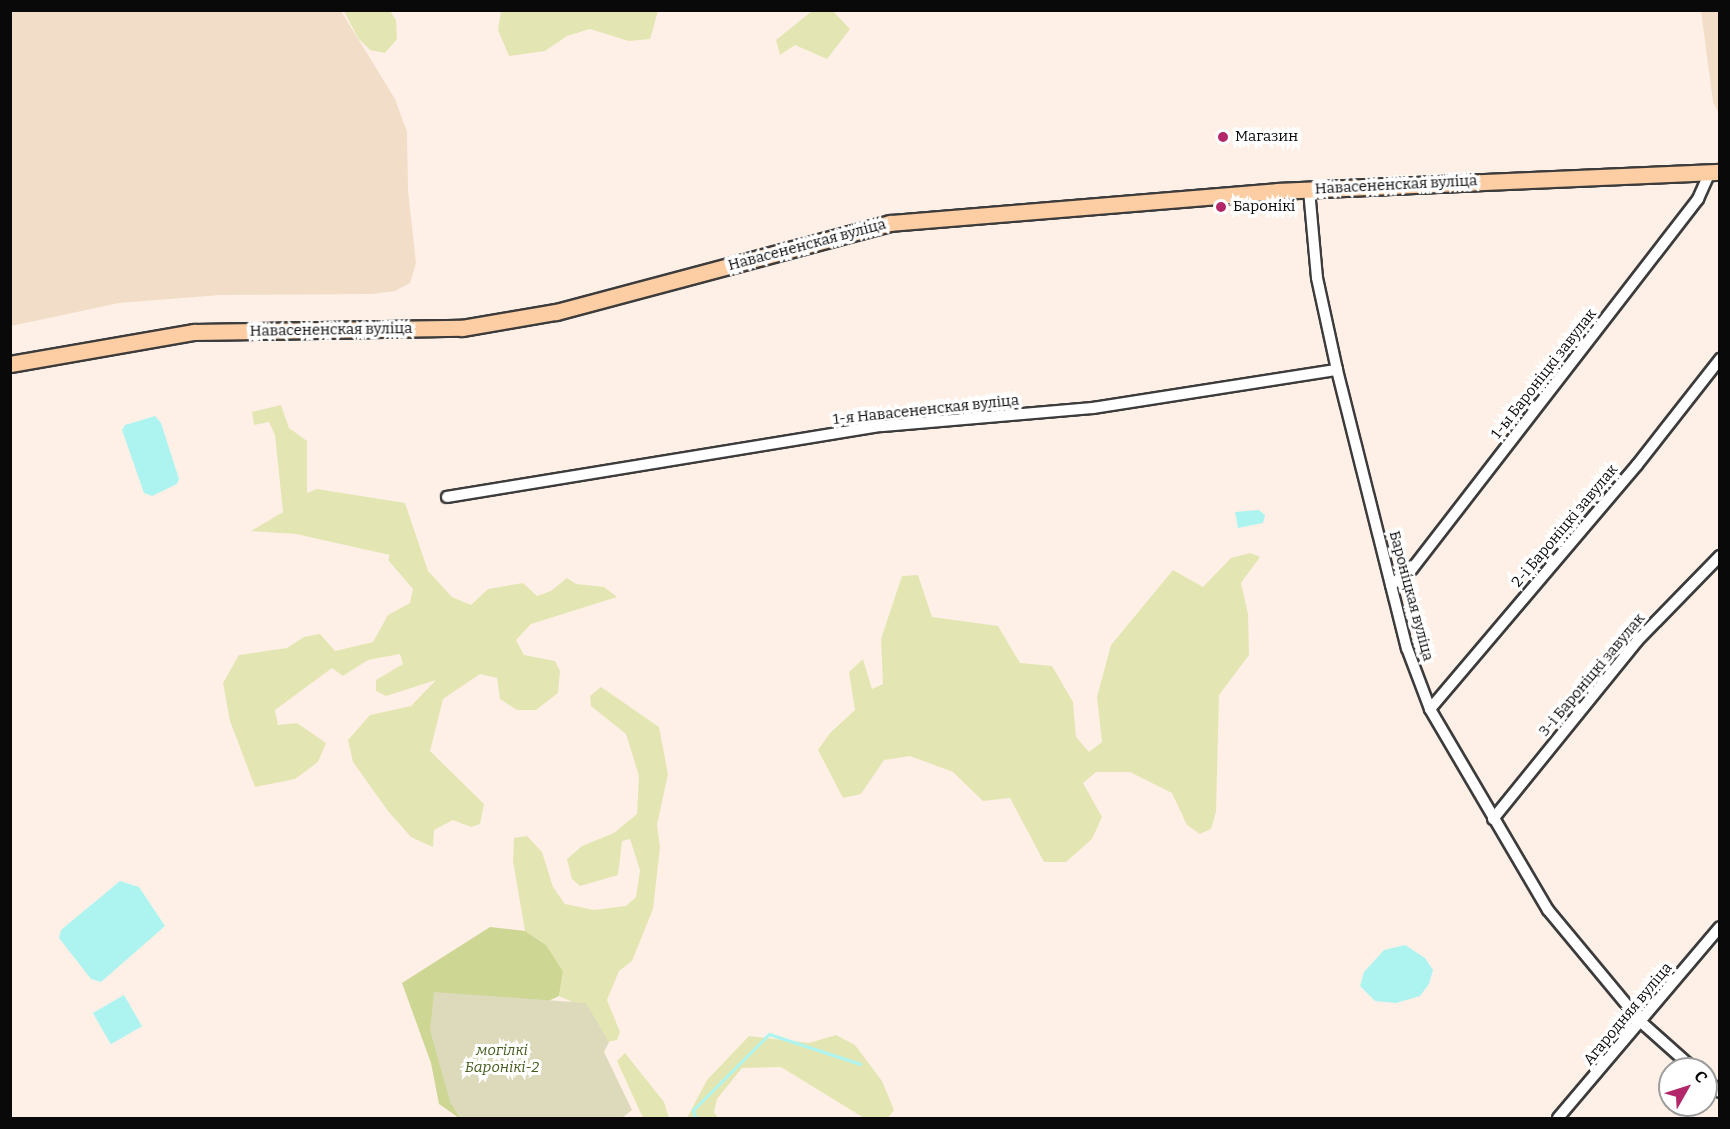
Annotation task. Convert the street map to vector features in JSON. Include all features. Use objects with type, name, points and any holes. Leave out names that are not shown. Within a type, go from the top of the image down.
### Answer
[{"type":"main road","name":"Навасененская вуліца","points":[[10,364],[194,332],[462,328],[556,312],[890,223],[1309,190],[1715,172]]},
{"type":"street","name":"1-ы Бароніцкі завулак","points":[[1391,585],[1412,569],[1698,199],[1715,172]]},
{"type":"street","name":"Бароніцкая вуліца","points":[[1309,190],[1317,278],[1337,370],[1407,648],[1430,709],[1548,910],[1641,1022],[1680,1057]]},
{"type":"street","name":"2-і Бароніцкі завулак","points":[[1430,709],[1637,465],[1719,359]]},
{"type":"street","name":"1-я Навасененская вуліца","points":[[447,497],[882,426],[1093,408],[1337,370]]},
{"type":"street","name":"3-і Бароніцкі завулак","points":[[1493,819],[1637,641],[1719,556]]},
{"type":"street","name":"Агародняя вуліца","points":[[1558,1119],[1719,927]]},
{"type":"shaded area","points":[[11,10],[341,11],[395,99],[407,132],[408,190],[416,263],[410,283],[395,291],[372,294],[221,295],[119,303],[11,326]]},
{"type":"shaded area","points":[[1701,11],[1719,11],[1719,114],[1713,102]]},
{"type":"green space","points":[[501,10],[658,11],[650,39],[629,41],[590,29],[567,36],[545,51],[509,56],[498,30]]},
{"type":"green space","points":[[344,11],[390,11],[396,20],[397,39],[385,53],[370,50],[358,38]]},
{"type":"green space","points":[[812,11],[833,11],[850,29],[827,59],[795,45],[780,55],[776,40]]},
{"type":"green space","points":[[281,405],[289,428],[307,441],[307,493],[317,489],[405,503],[428,571],[452,597],[471,605],[488,589],[523,583],[537,596],[551,591],[567,578],[576,584],[604,587],[617,597],[531,624],[516,640],[524,655],[555,661],[560,671],[558,693],[536,710],[517,710],[500,699],[497,678],[480,674],[443,699],[430,751],[484,804],[480,824],[471,827],[453,820],[434,830],[433,847],[411,837],[388,811],[353,762],[348,740],[370,715],[411,706],[436,680],[386,696],[376,691],[376,680],[403,664],[400,654],[368,660],[343,676],[332,668],[275,710],[278,725],[297,723],[326,743],[318,762],[295,779],[255,787],[230,721],[223,683],[239,655],[287,648],[304,637],[320,634],[335,651],[373,642],[388,615],[410,603],[413,589],[388,560],[390,555],[296,534],[251,531],[283,512],[275,435],[269,422],[254,425],[252,412]]},
{"type":"green space","points":[[1250,553],[1260,557],[1241,583],[1248,614],[1249,655],[1219,695],[1216,812],[1211,829],[1200,834],[1187,825],[1172,793],[1130,772],[1096,772],[1083,783],[1102,817],[1092,839],[1066,862],[1044,862],[1010,798],[983,801],[953,772],[910,756],[884,760],[861,794],[843,798],[818,750],[830,733],[855,710],[849,672],[863,659],[872,689],[883,684],[881,639],[902,576],[918,575],[932,617],[998,626],[1020,663],[1052,666],[1073,702],[1076,737],[1089,752],[1102,742],[1097,697],[1111,645],[1173,570],[1203,587],[1231,558]]},
{"type":"green space","points":[[601,687],[659,727],[668,774],[657,825],[660,847],[653,909],[632,961],[619,971],[607,1000],[620,1032],[617,1040],[606,1042],[586,1008],[559,996],[563,971],[546,945],[525,931],[513,861],[514,838],[527,836],[542,852],[553,887],[565,904],[594,910],[626,906],[636,897],[640,870],[630,839],[622,841],[618,875],[580,886],[572,879],[567,859],[582,846],[614,833],[637,814],[639,776],[626,734],[591,706],[590,696]]},
{"type":"green space","points":[[490,927],[525,931],[546,945],[563,971],[559,996],[514,1017],[503,1118],[459,1118],[439,1104],[431,1063],[402,983]]},
{"type":"green space","name":"могілкі Баронікі-2","points":[[434,992],[586,1003],[609,1042],[604,1052],[632,1110],[622,1118],[460,1118],[450,1102],[430,1030]]},
{"type":"green space","points":[[836,1035],[855,1045],[882,1081],[894,1110],[888,1118],[864,1118],[781,1067],[742,1068],[717,1099],[714,1112],[718,1118],[687,1118],[707,1080],[749,1036],[809,1043]]},
{"type":"green space","points":[[625,1053],[664,1102],[669,1118],[643,1118],[617,1061]]},
{"type":"water","points":[[155,416],[161,423],[179,479],[177,484],[152,496],[144,493],[122,430],[125,425]]},
{"type":"water","points":[[1259,510],[1265,515],[1263,523],[1238,528],[1235,512]]},
{"type":"water","points":[[120,881],[139,887],[165,926],[101,982],[91,979],[59,938],[61,930]]},
{"type":"water","points":[[1405,945],[1425,958],[1433,970],[1429,984],[1420,996],[1396,1003],[1375,1001],[1360,986],[1364,972],[1384,950]]},
{"type":"water","points":[[124,995],[142,1026],[111,1044],[93,1013]]},
{"type":"waterway","points":[[695,1118],[693,1110],[769,1034],[860,1064]]},
{"type":"place","name":"Магазин","points":[[1223,137]]},
{"type":"place","name":"Баронікі","points":[[1221,207]]}]
